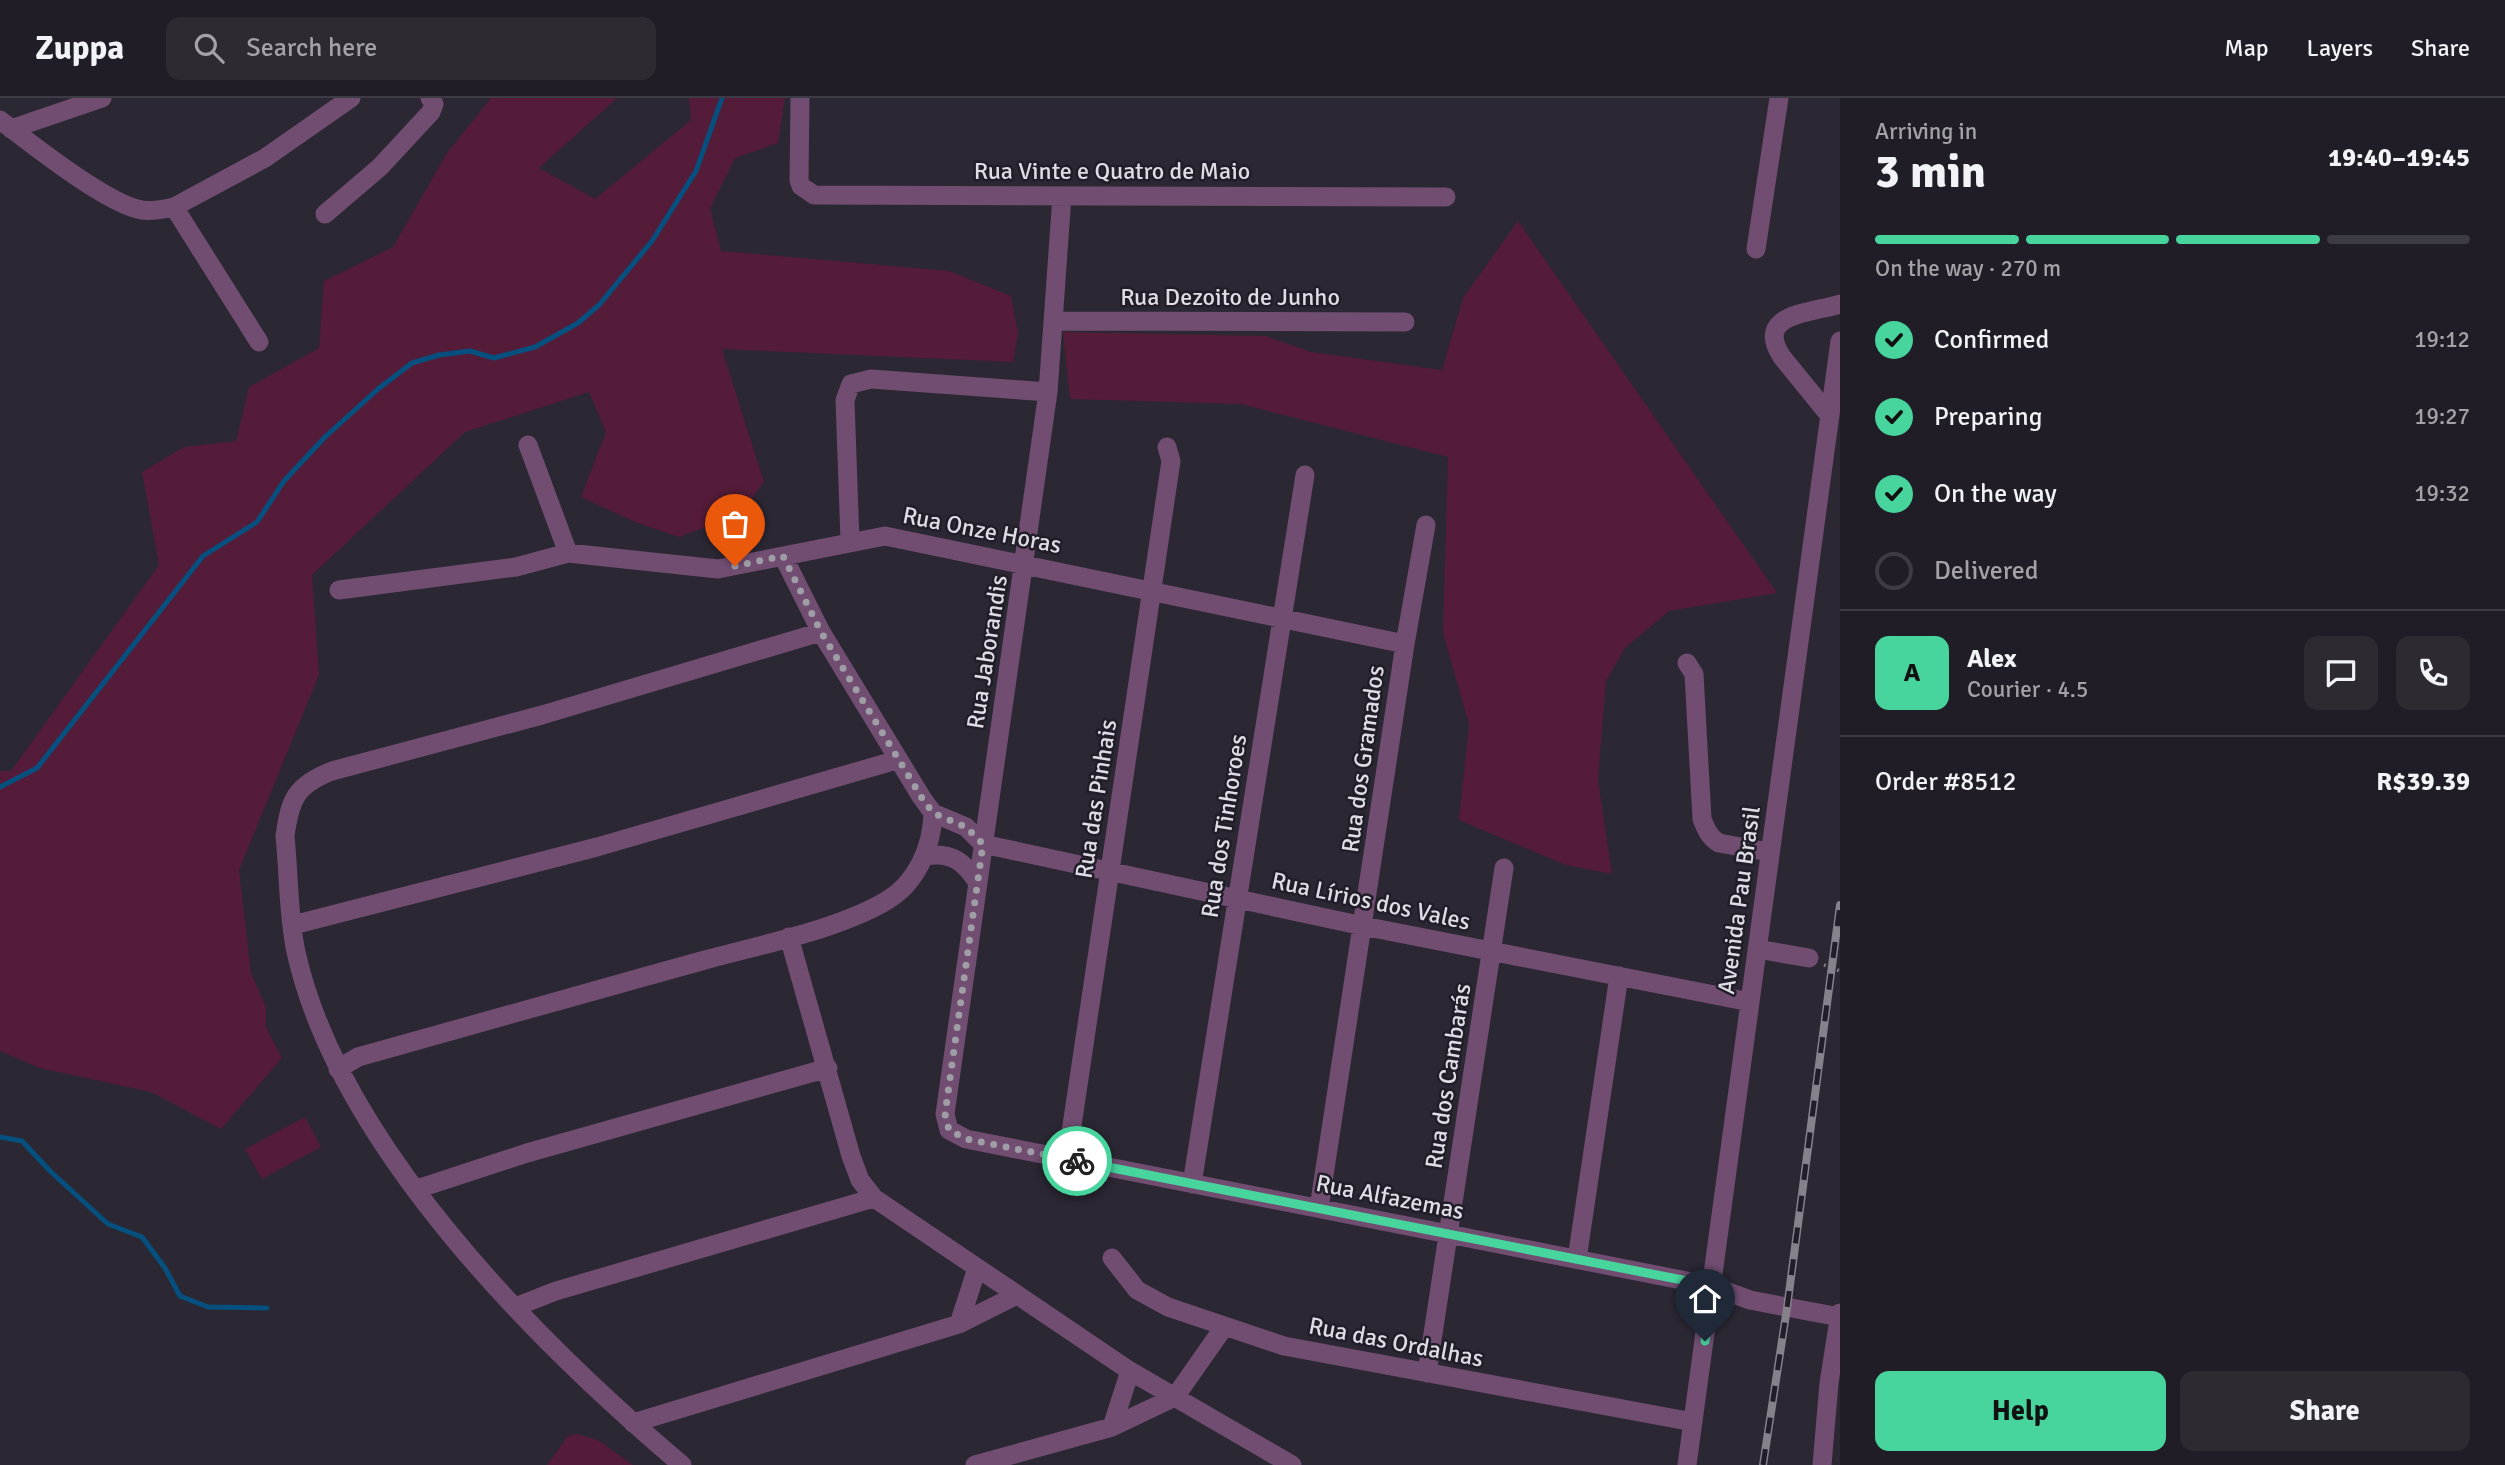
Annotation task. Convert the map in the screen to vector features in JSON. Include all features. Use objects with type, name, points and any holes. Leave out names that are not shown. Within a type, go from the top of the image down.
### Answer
[{"type":"street","points":[[6,125],[102,98]]},
{"type":"street","points":[[6,125],[72,173],[123,203],[141,210],[174,207],[265,158],[351,98]]},
{"type":"street","points":[[325,214],[380,167],[431,112],[434,104],[429,98]]},
{"type":"street","name":"Rua Vinte e Quatro de Maio","points":[[800,98],[798,166],[801,186],[814,195],[1446,197]]},
{"type":"street","points":[[1756,248],[1779,98]]},
{"type":"street","name":"Rua Jaborandis","points":[[945,1114],[1048,392],[1062,196]]},
{"type":"street","points":[[174,207],[259,342]]},
{"type":"street","points":[[1830,416],[1782,357],[1777,349],[1774,332],[1781,321],[1794,314],[1840,304]]},
{"type":"street","name":"Rua Dezoito de Junho","points":[[1054,321],[1405,322]]},
{"type":"street","name":"Avenida Pau Brasil","points":[[1687,1465],[1840,341]]},
{"type":"street","points":[[850,541],[845,400],[851,384],[871,379],[1048,392]]},
{"type":"street","points":[[528,445],[568,554]]},
{"type":"street","name":"Rua das Pinhais","points":[[1067,1159],[1171,461],[1167,447]]},
{"type":"street","name":"Rua dos Tinhoroes","points":[[1192,1184],[1305,475]]},
{"type":"street","name":"Rua dos Gramados","points":[[1319,1208],[1405,644],[1426,525]]},
{"type":"street","name":"Rua Onze Horas","points":[[339,590],[516,566],[568,554],[718,569],[850,541],[899,537],[1405,644]]},
{"type":"street","points":[[783,556],[821,632],[897,760],[933,813],[966,827],[983,844]]},
{"type":"street","points":[[682,1465],[595,1390],[515,1307],[417,1189],[365,1118],[338,1069],[318,1023],[304,979],[293,925],[285,836],[296,791],[312,779],[391,754],[542,715],[821,632]]},
{"type":"street","points":[[1687,663],[1694,674],[1702,819],[1706,829],[1712,839],[1719,843],[1769,852]]},
{"type":"street","points":[[293,925],[597,846],[897,760]]},
{"type":"street","points":[[338,1069],[358,1057],[789,937],[862,913],[888,900],[926,856],[932,837],[933,813]]},
{"type":"street","name":"Rua Lírios dos Vales","points":[[983,844],[1363,926],[1750,1002]]},
{"type":"street","points":[[926,856],[939,854],[956,858],[967,866],[978,883]]},
{"type":"street","name":"Rua dos Cambarás","points":[[1427,1373],[1504,868]]},
{"type":"street","points":[[789,937],[851,1156],[860,1180],[874,1198],[1130,1371],[1224,1423],[1292,1465]]},
{"type":"street","points":[[1757,949],[1809,958]]},
{"type":"street","points":[[1577,1259],[1619,976]]},
{"type":"street","points":[[417,1189],[527,1153],[828,1068]]},
{"type":"street","name":"Rua Alfazemas","points":[[945,1114],[949,1130],[966,1139],[1713,1286],[1750,1300],[1840,1315]]},
{"type":"street","points":[[515,1307],[556,1291],[874,1198]]},
{"type":"street","name":"Rua das Ordalhas","points":[[1112,1258],[1137,1290],[1168,1307],[1284,1346],[1693,1422]]},
{"type":"street","points":[[959,1324],[977,1268]]},
{"type":"street","points":[[633,1423],[959,1324],[1017,1295]]},
{"type":"street","points":[[1822,1465],[1840,1315]]},
{"type":"street","points":[[975,1465],[1112,1427],[1175,1397],[1224,1327]]},
{"type":"street","points":[[1112,1427],[1130,1371]]},
{"type":"shaded area","points":[[491,98],[617,98],[539,168],[595,199],[691,120],[689,98],[785,98],[778,143],[735,158],[710,208],[721,251],[949,271],[1011,296],[1018,333],[1013,362],[722,349],[764,482],[739,515],[679,537],[635,522],[581,497],[606,432],[589,392],[465,432],[312,575],[319,675],[239,870],[251,973],[266,1007],[266,1027],[282,1058],[221,1129],[151,1092],[40,1068],[0,1051],[0,771],[11,771],[159,565],[142,472],[184,447],[236,441],[249,387],[319,348],[324,281],[393,247],[447,153]]},
{"type":"shaded area","points":[[1518,221],[1777,593],[1669,611],[1625,648],[1606,681],[1598,780],[1612,874],[1566,865],[1459,820],[1469,725],[1443,633],[1448,457],[1241,404],[1070,399],[1063,332],[1266,336],[1311,352],[1442,370],[1463,298]]},
{"type":"shaded area","points":[[305,1117],[321,1147],[262,1179],[245,1149]]},
{"type":"shaded area","points":[[577,1434],[598,1440],[633,1465],[547,1465],[568,1436]]},
{"type":"waterway","points":[[0,787],[37,768],[203,556],[257,522],[284,481],[325,437],[378,389],[412,363],[439,355],[470,351],[494,358],[535,347],[578,323],[599,305],[652,241],[696,171],[722,98]]},
{"type":"waterway","points":[[0,1137],[22,1141],[50,1171],[108,1224],[142,1237],[165,1268],[180,1296],[208,1307],[267,1308]]},
{"type":"railway","points":[[1763,1465],[1787,1308],[1840,905]]},
{"type":"way so far","points":[[735,566],[783,556],[821,632],[922,798],[933,813],[966,827],[983,844],[945,1114],[949,1130],[966,1139],[1077,1161]]},
{"type":"route","points":[[1077,1161],[1713,1286],[1705,1341]]}]
